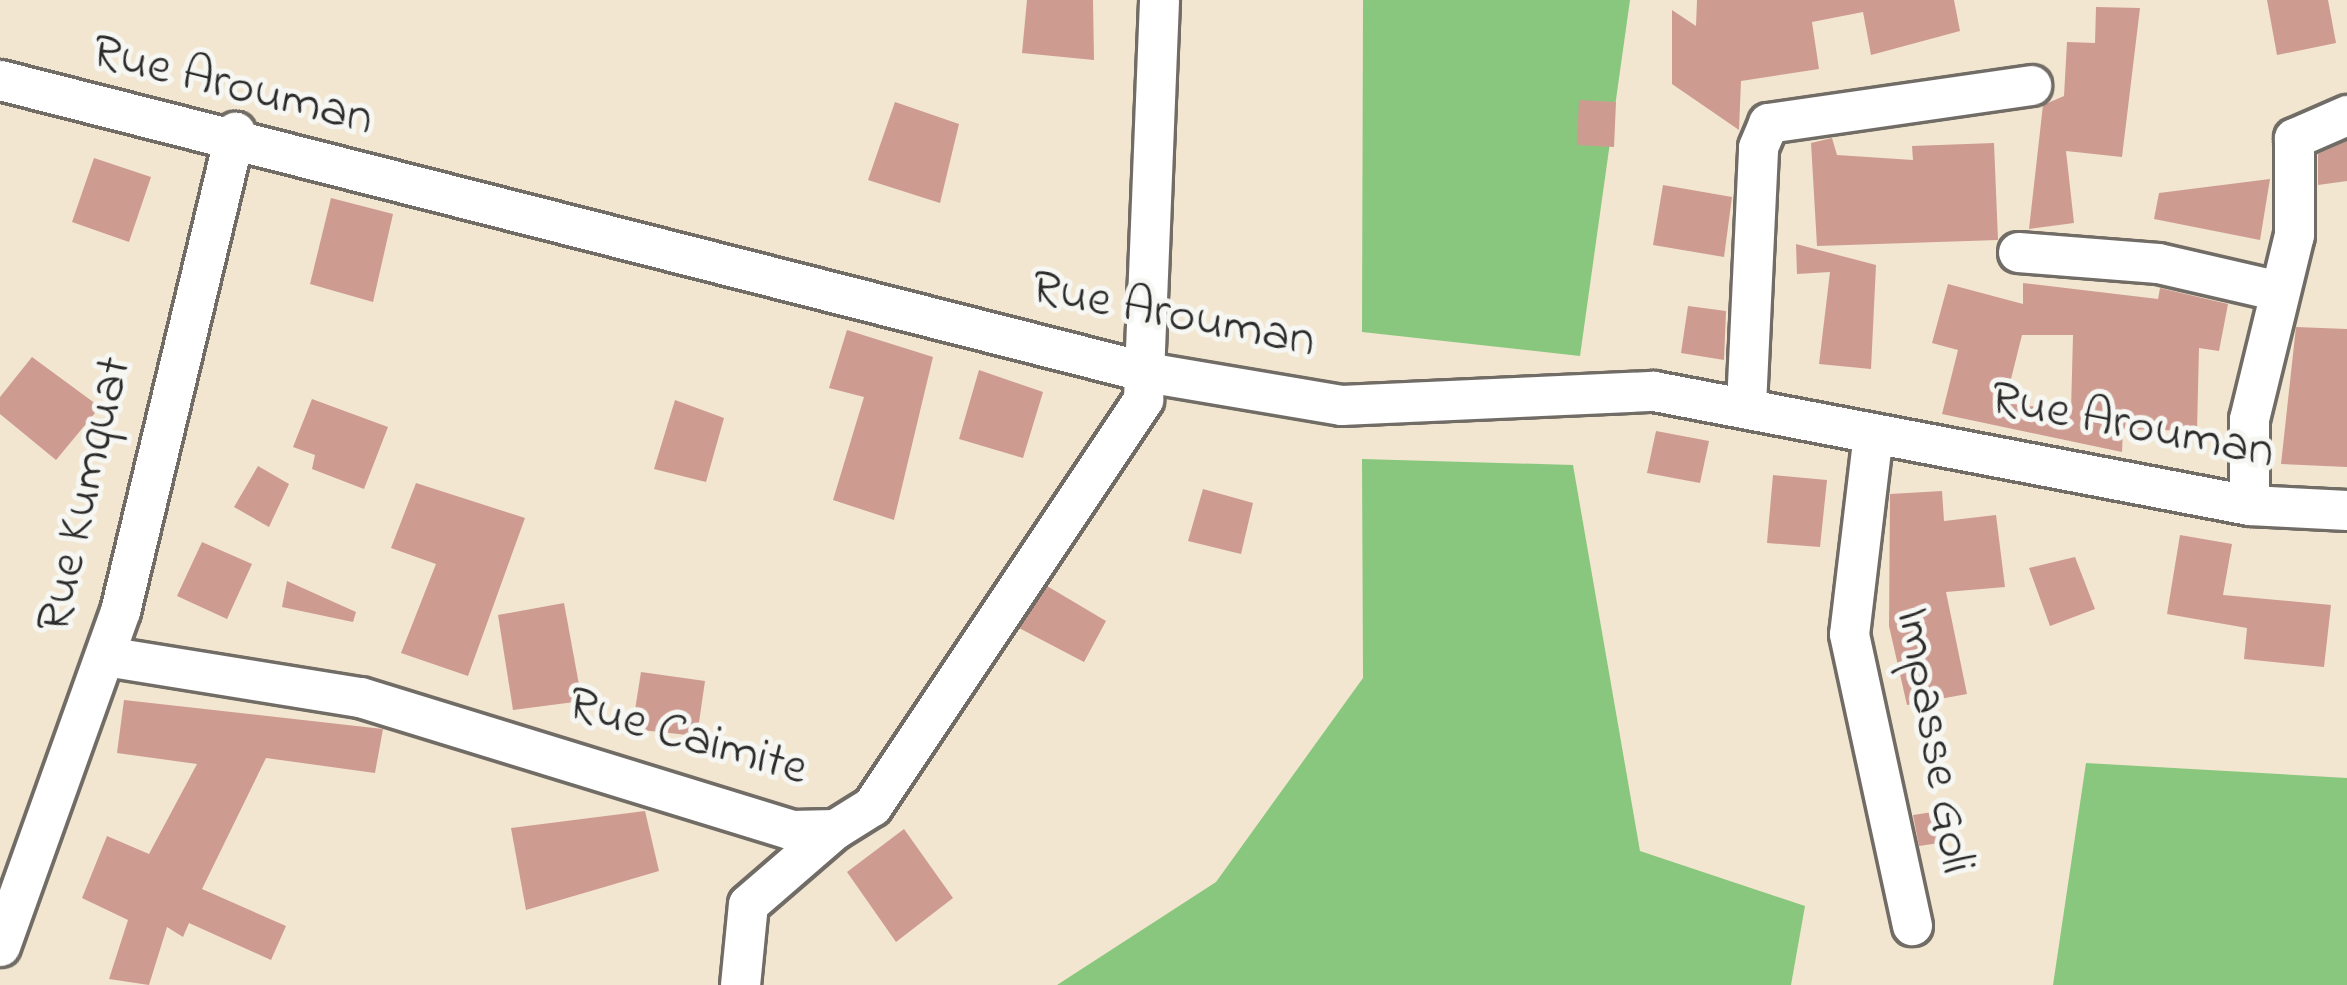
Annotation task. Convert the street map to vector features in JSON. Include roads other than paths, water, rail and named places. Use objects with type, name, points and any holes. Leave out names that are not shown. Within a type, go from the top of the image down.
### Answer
[{"type":"street","name":"Rue Caimite","points":[[106,656],[360,697],[791,830],[835,829],[872,806],[1131,421],[1145,372],[1159,0]]},
{"type":"street","name":"Rue Arouman","points":[[0,80],[235,133],[459,202],[1145,372],[1341,405],[1654,392],[1746,405],[2249,505],[2347,510]]},
{"type":"street","points":[[1746,405],[1758,147],[1768,123],[2031,85]]},
{"type":"street","points":[[2249,505],[2249,419],[2275,290],[2294,235],[2294,138],[2347,115]]},
{"type":"street","name":"Rue Kumquat","points":[[0,946],[106,656],[235,133]]},
{"type":"street","points":[[2018,252],[2158,262],[2275,290]]},
{"type":"street","name":"Impasse Goli","points":[[1873,433],[1849,634],[1912,925]]},
{"type":"street","points":[[740,985],[748,904],[835,829]]}]
